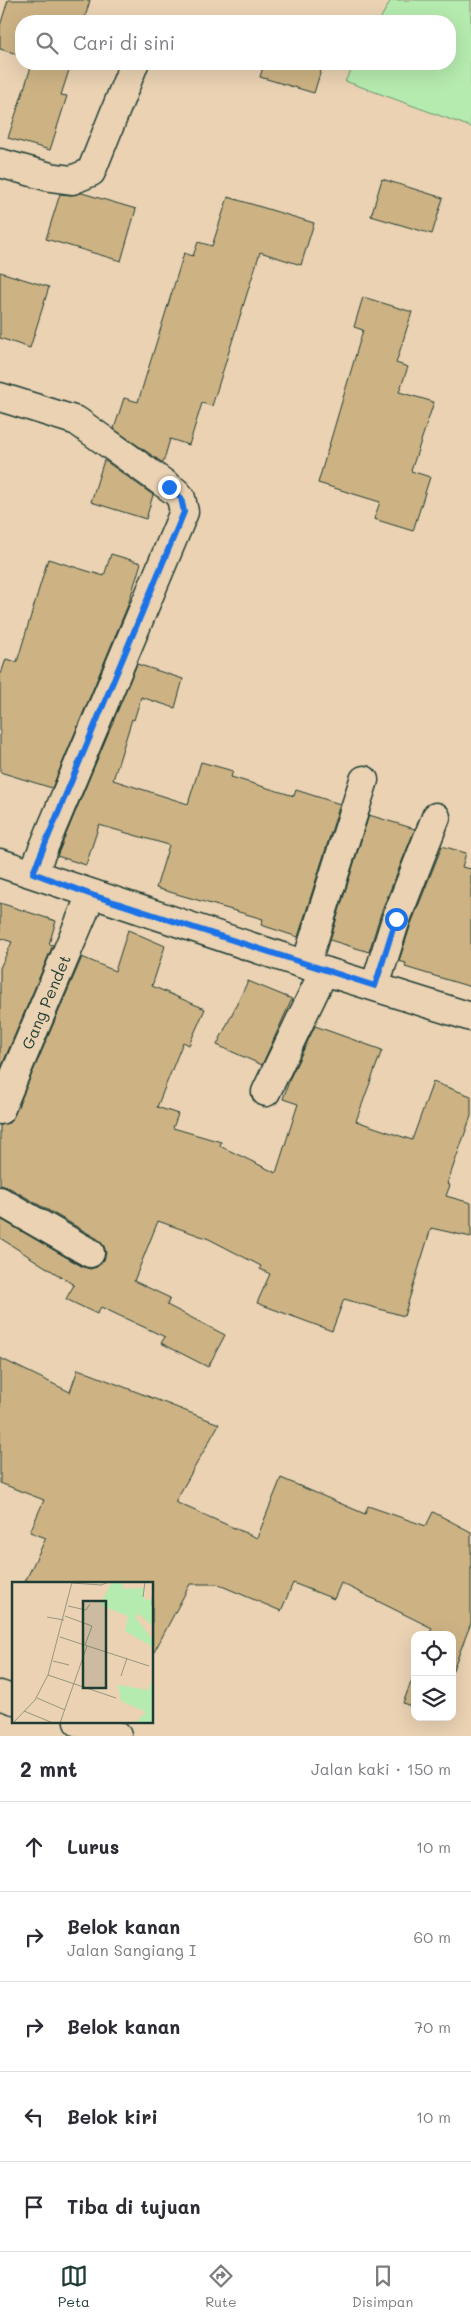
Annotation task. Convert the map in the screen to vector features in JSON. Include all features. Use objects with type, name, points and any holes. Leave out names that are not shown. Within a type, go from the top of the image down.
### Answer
[{"type":"street","points":[[0,164],[50,177],[72,180],[91,172],[132,70]]},
{"type":"street","points":[[0,398],[77,421],[176,492],[184,506],[184,512],[33,873]]},
{"type":"street","points":[[266,1092],[315,967],[364,780]]},
{"type":"street","points":[[375,986],[396,919],[436,818]]},
{"type":"street","points":[[0,863],[92,895],[471,1017]]},
{"type":"street","name":"Gang Pendet","points":[[0,1110],[92,895]]},
{"type":"street","points":[[0,1201],[90,1253]]},
{"type":"street","points":[[0,1695],[12,1699]]},
{"type":"street","points":[[84,1724],[117,1736]]},
{"type":"green space","points":[[391,0],[471,0],[471,127],[345,81],[351,70],[456,70],[456,15],[382,15]]},
{"type":"building","points":[[8,0],[90,0],[86,15],[15,15],[15,53],[0,49],[0,26]]},
{"type":"building","points":[[30,70],[69,70],[61,95],[67,96],[50,150],[8,138]]},
{"type":"building","points":[[262,70],[321,70],[314,93],[260,77]]},
{"type":"building","points":[[382,179],[443,198],[432,234],[371,216]]},
{"type":"building","points":[[82,193],[136,209],[121,261],[46,239],[60,194]]},
{"type":"building","points":[[228,197],[314,223],[301,265],[260,252],[212,406],[202,403],[189,445],[170,439],[163,463],[114,429],[124,398],[138,402],[184,253],[193,256],[198,242],[212,246]]},
{"type":"building","points":[[0,272],[49,287],[30,348],[0,338]]},
{"type":"building","points":[[363,297],[412,312],[396,363],[408,367],[399,392],[434,402],[411,471],[430,477],[413,531],[374,519],[380,502],[318,483],[363,330],[354,327]]},
{"type":"building","points":[[104,460],[153,495],[146,519],[91,502]]},
{"type":"building","points":[[111,554],[141,563],[128,605],[52,788],[0,772],[0,677],[6,659],[17,662],[48,559],[104,576]]},
{"type":"building","points":[[137,664],[183,679],[175,708],[141,697],[113,780],[188,804],[201,762],[233,771],[231,777],[294,796],[296,790],[340,804],[298,937],[261,925],[263,919],[156,888],[169,845],[99,825],[86,865],[57,856]]},
{"type":"building","points":[[369,815],[415,829],[381,913],[369,952],[330,940]]},
{"type":"building","points":[[442,846],[466,853],[462,867],[471,869],[471,987],[405,967],[406,963],[399,961],[411,924]]},
{"type":"building","points":[[0,903],[56,921],[49,944],[53,945],[0,1070],[0,968],[12,942],[0,938]]},
{"type":"building","points":[[128,930],[165,946],[152,986],[205,1009],[189,1045],[183,1042],[157,1107],[178,1114],[173,1128],[221,1142],[220,1146],[276,1173],[298,1104],[283,1099],[290,1078],[315,1026],[382,1050],[356,1121],[412,1140],[433,1082],[471,1096],[471,1116],[447,1184],[450,1185],[446,1196],[471,1203],[471,1237],[431,1228],[404,1316],[344,1299],[332,1331],[257,1303],[270,1274],[260,1269],[261,1266],[209,1239],[158,1221],[134,1281],[170,1298],[167,1305],[225,1335],[208,1367],[161,1343],[165,1337],[101,1307],[97,1314],[66,1299],[74,1285],[0,1238],[0,1224],[2,1220],[83,1267],[90,1269],[97,1267],[104,1260],[106,1253],[104,1246],[98,1239],[8,1187],[0,1185],[0,1125],[9,1123],[14,1116],[82,957],[115,971]]},
{"type":"building","points":[[248,981],[292,999],[262,1065],[217,1045]]},
{"type":"building","points":[[0,1358],[70,1392],[78,1369],[219,1424],[175,1502],[257,1538],[281,1478],[365,1514],[368,1506],[426,1526],[433,1512],[471,1532],[471,1623],[456,1662],[456,1631],[431,1631],[432,1628],[341,1583],[334,1599],[293,1583],[281,1611],[217,1584],[190,1584],[154,1652],[154,1582],[25,1582],[46,1538],[30,1532],[44,1500],[0,1483]]},
{"type":"building","points":[[411,1682],[411,1706],[403,1703]]},
{"type":"route","points":[[169,487],[181,498],[184,512],[33,873],[92,895],[375,986],[396,919]]}]
